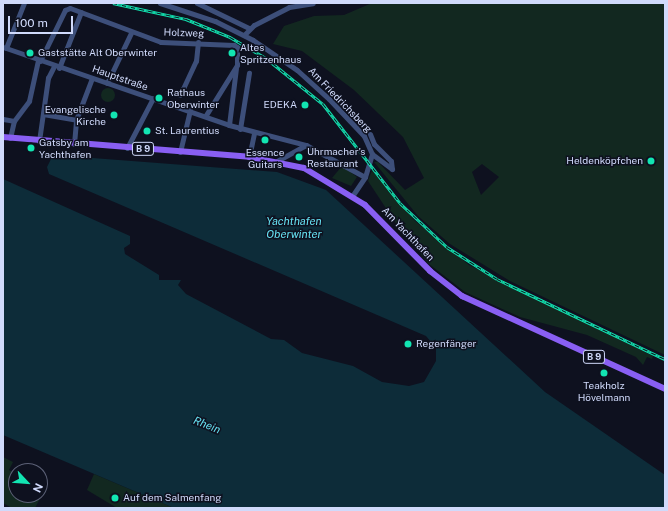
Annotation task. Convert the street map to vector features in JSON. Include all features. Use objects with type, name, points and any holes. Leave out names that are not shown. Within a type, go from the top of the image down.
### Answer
[{"type":"main road","name":"Am Yachthafen","points":[[3,137],[74,144],[249,157],[277,161],[304,168],[353,196],[444,283],[472,302],[522,326],[665,389]]},
{"type":"street","points":[[5,47],[24,3]]},
{"type":"street","name":"Am Friedrichsberg","points":[[160,3],[198,15],[244,36],[311,82],[364,136],[372,154]]},
{"type":"street","points":[[197,3],[249,28]]},
{"type":"street","points":[[244,36],[249,28],[289,7],[313,3]]},
{"type":"street","name":"Holzweg","points":[[39,61],[64,10],[70,8],[130,33],[161,42],[198,42],[237,47],[236,64]]},
{"type":"street","points":[[39,141],[48,78],[57,67],[81,12]]},
{"type":"street","points":[[107,83],[130,33]]},
{"type":"street","points":[[180,95],[196,61],[198,42]]},
{"type":"street","name":"Hauptstraße","points":[[5,47],[39,61],[206,115],[229,126],[306,145],[365,177]]},
{"type":"street","points":[[10,138],[14,121],[29,101],[39,61]]},
{"type":"street","points":[[229,126],[233,110],[236,64]]},
{"type":"street","points":[[206,115],[236,64]]},
{"type":"street","points":[[240,129],[249,73]]},
{"type":"street","points":[[74,144],[76,120],[92,78]]},
{"type":"street","points":[[127,148],[155,99]]},
{"type":"street","points":[[180,152],[190,110]]},
{"type":"street","points":[[43,114],[76,120]]},
{"type":"street","points":[[3,119],[14,121]]},
{"type":"street","points":[[249,157],[254,133]]},
{"type":"street","points":[[353,196],[365,177],[372,154],[388,169],[392,168],[390,161],[374,144],[370,134]]},
{"type":"street","points":[[277,161],[306,145]]},
{"type":"green space","points":[[372,3],[665,3],[665,355],[510,281],[450,244],[418,216],[374,162],[378,162],[405,190],[424,178],[403,137],[354,90],[302,51],[273,44],[284,26],[314,16],[344,15]],"holes":[[[482,164],[499,177],[481,195],[472,172]]]},
{"type":"green space","points":[[105,88],[111,88],[115,92],[115,98],[111,102],[105,102],[101,98],[101,92]]},
{"type":"green space","points":[[342,166],[357,177],[351,186],[332,178]]},
{"type":"green space","points":[[372,170],[414,220],[469,265],[653,356],[652,359],[647,357],[643,365],[636,357],[587,335],[520,317],[465,292],[429,264],[403,234],[368,181]]},
{"type":"green space","points":[[3,457],[13,462],[8,463],[8,503],[38,503],[35,508],[12,508],[3,503]]},
{"type":"green space","points":[[94,474],[174,508],[117,508],[87,490]]},
{"type":"water","points":[[53,155],[277,172],[326,190],[545,392],[665,475],[665,508],[174,508],[3,435],[3,179],[130,236],[130,244],[124,248],[125,254],[159,275],[159,280],[181,280],[178,285],[186,294],[271,339],[284,340],[302,353],[353,366],[382,382],[409,386],[424,382],[436,361],[436,348],[426,336],[49,174],[47,167]]},
{"type":"railway","points":[[113,3],[186,19],[230,37],[266,58],[323,104],[400,203],[447,247],[497,279],[665,359]]},
{"type":"place","name":"Gaststätte Alt Oberwinter","points":[[30,53]]},
{"type":"place","name":"Altes Spritzenhaus","points":[[232,53]]},
{"type":"place","name":"Rathaus Oberwinter","points":[[159,98]]},
{"type":"place","name":"EDEKA","points":[[305,105]]},
{"type":"place","name":"Evangelische Kirche","points":[[114,115]]},
{"type":"place","name":"St. Laurentius","points":[[147,131]]},
{"type":"place","name":"Essence Guitars","points":[[265,140]]},
{"type":"place","name":"Gatsby am Yachthafen","points":[[31,148]]},
{"type":"place","name":"Uhrmacher's Restaurant","points":[[299,157]]},
{"type":"place","name":"Heldenköpfchen","points":[[651,161]]},
{"type":"place","name":"Regenfänger","points":[[408,344]]},
{"type":"place","name":"Teakholz Hövelmann","points":[[604,373]]},
{"type":"place","name":"Auf dem Salmenfang","points":[[115,498]]},
{"type":"water label","name":"Yachthafen Oberwinter","points":[[294,228]]},
{"type":"water label","name":"Rhein","points":[[207,425]]}]
